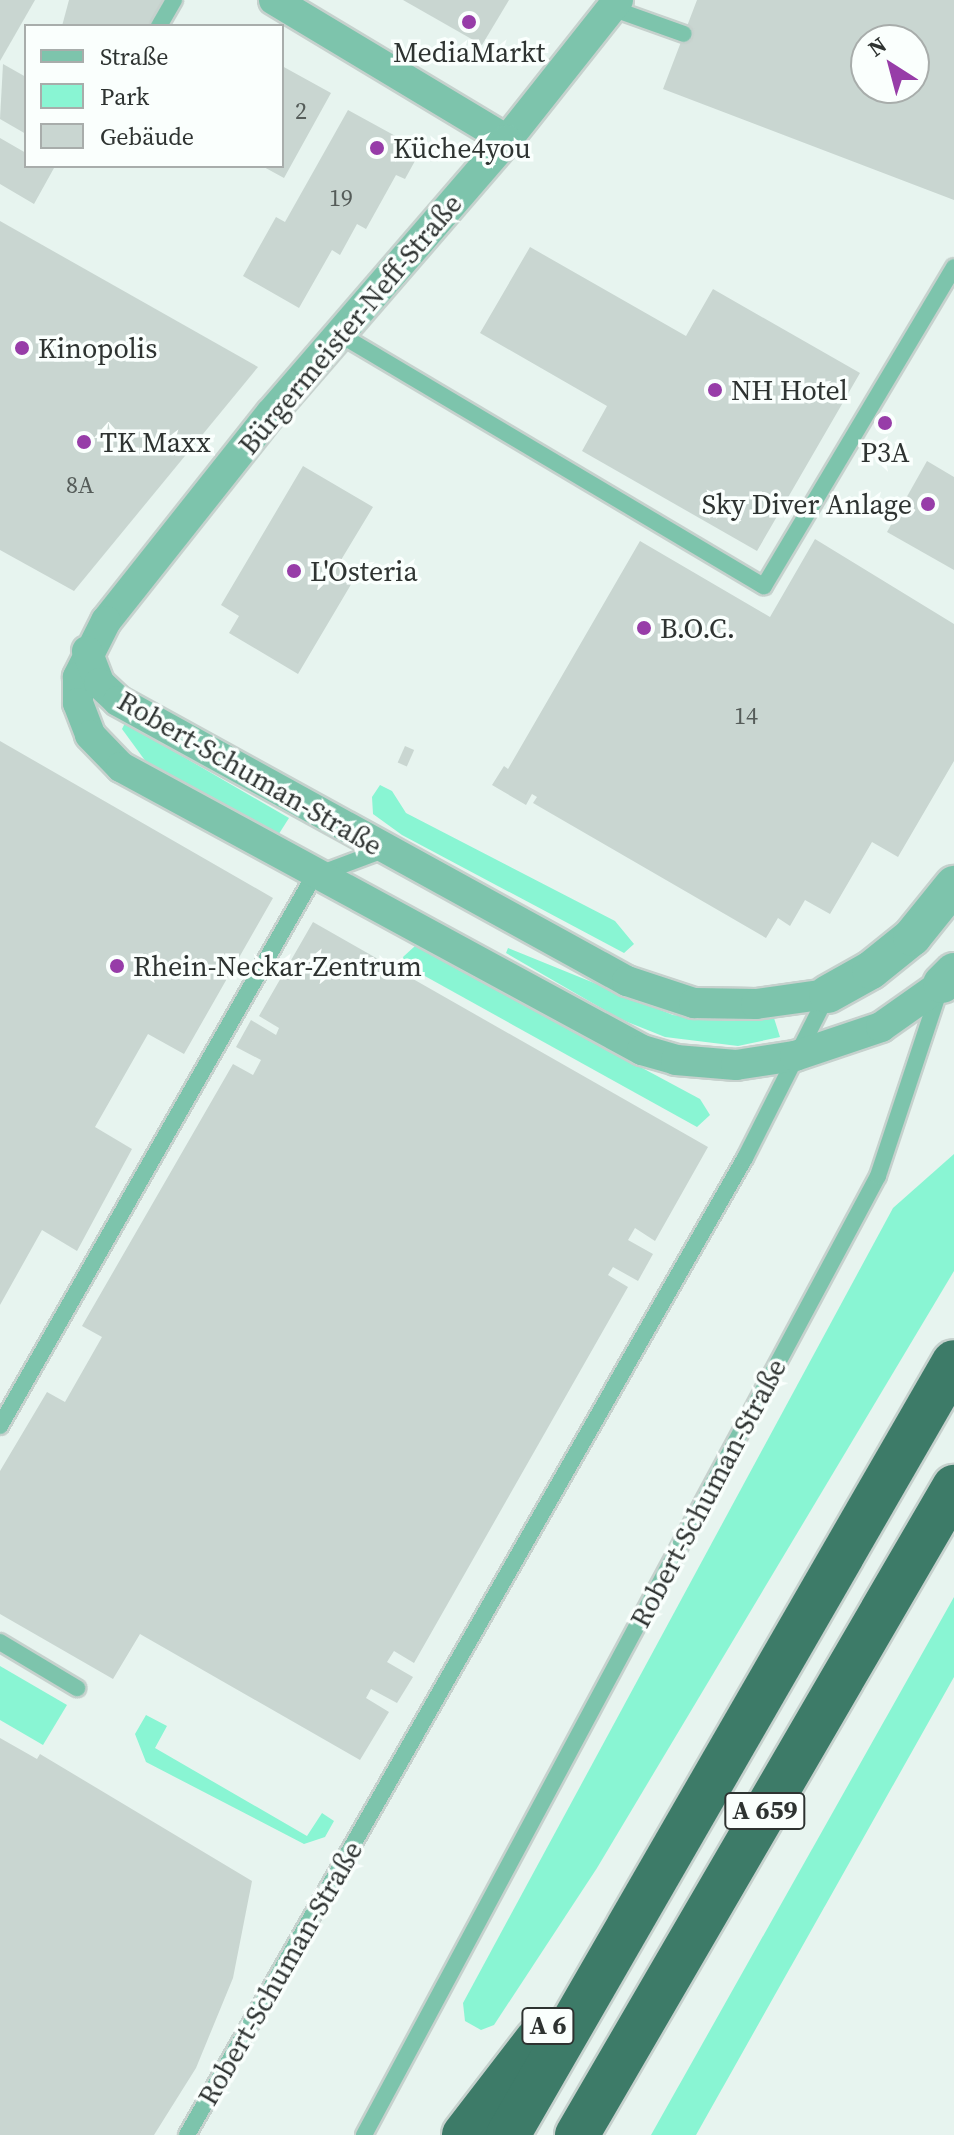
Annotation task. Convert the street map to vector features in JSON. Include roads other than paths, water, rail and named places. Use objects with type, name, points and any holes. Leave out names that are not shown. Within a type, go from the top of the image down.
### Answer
[{"type":"highway","name":"A 659","points":[[508,2135],[954,1362]]},
{"type":"highway","name":"A 659","points":[[577,2135],[954,1487]]},
{"type":"highway","name":"A 6","points":[[464,2135],[633,1919]]},
{"type":"street","points":[[274,0],[462,109],[507,140]]},
{"type":"street","name":"Bürgermeister-Neff-Straße","points":[[87,651],[174,535],[339,334],[507,140],[614,4]]},
{"type":"street","name":"Robert-Schuman-Straße","points":[[87,651],[99,683],[118,701],[383,850],[627,981],[694,1003],[756,1004],[828,994]]},
{"type":"street","name":"Robert-Schuman-Straße","points":[[87,651],[78,677],[78,703],[90,735],[121,767],[314,876],[642,1050],[676,1060],[736,1065],[795,1056],[881,1027],[948,978]]},
{"type":"street","points":[[828,994],[871,970],[912,937],[954,885]]},
{"type":"lane","points":[[160,24],[174,0]]},
{"type":"lane","points":[[614,4],[684,34]]},
{"type":"lane","points":[[339,334],[764,586],[954,267]]},
{"type":"lane","points":[[0,1426],[314,876],[383,850]]},
{"type":"lane","name":"Robert-Schuman-Straße","points":[[364,2135],[878,1176],[948,978]]},
{"type":"lane","name":"Robert-Schuman-Straße","points":[[187,2135],[745,1158],[828,994]]},
{"type":"lane","points":[[0,1642],[77,1688]]},
{"type":"place","name":"MediaMarkt","points":[[469,22]]},
{"type":"place","name":"Küche4you","points":[[377,148]]},
{"type":"place","name":"Kinopolis","points":[[22,348]]},
{"type":"place","name":"NH Hotel","points":[[715,390]]},
{"type":"place","name":"P3A","points":[[885,423]]},
{"type":"place","name":"TK Maxx","points":[[84,442]]},
{"type":"place","name":"Sky Diver Anlage","points":[[928,504]]},
{"type":"place","name":"L'Osteria","points":[[294,571]]},
{"type":"place","name":"B.O.C.","points":[[644,628]]},
{"type":"place","name":"Rhein-Neckar-Zentrum","points":[[117,966]]}]
